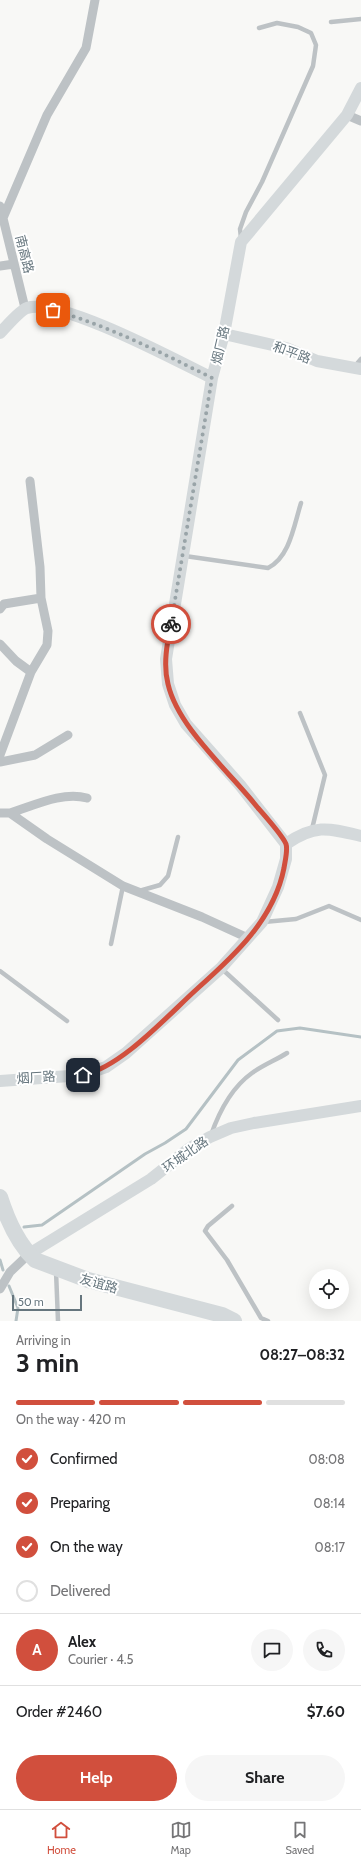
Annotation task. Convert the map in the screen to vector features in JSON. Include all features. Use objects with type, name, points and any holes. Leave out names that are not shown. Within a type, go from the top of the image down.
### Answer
[{"type":"highway","name":"友谊路","points":[[0,1197],[15,1233],[29,1254],[35,1260],[88,1280],[222,1315],[234,1321]]},
{"type":"street","points":[[1,211],[47,115],[86,48],[95,0]]},
{"type":"street","name":"烟厂路","points":[[0,1081],[83,1075],[106,1067],[126,1053],[220,968],[248,938],[262,922],[272,904],[283,874],[286,859],[286,844],[240,785],[186,724],[175,705],[168,684],[166,659],[212,378],[224,334],[241,242],[347,115],[361,88]]},
{"type":"street","points":[[347,115],[361,121]]},
{"type":"street","name":"南高路","points":[[1,211],[26,308]]},
{"type":"street","points":[[0,266],[14,264]]},
{"type":"street","points":[[0,333],[26,308],[39,307],[78,317],[126,336],[212,378]]},
{"type":"street","name":"和平路","points":[[224,334],[272,344],[317,361],[359,365]]},
{"type":"street","points":[[0,755],[31,672],[46,645],[48,631],[41,598],[40,567],[30,481]]},
{"type":"street","points":[[0,609],[4,604],[41,598]]},
{"type":"street","points":[[0,644],[16,661],[31,672]]},
{"type":"street","points":[[0,762],[35,755],[68,734]]},
{"type":"street","points":[[0,814],[10,813],[64,796],[76,795],[86,798]]},
{"type":"street","points":[[10,813],[47,839],[123,886],[135,892],[202,917],[248,938]]},
{"type":"street","points":[[286,844],[299,834],[312,829],[341,831],[361,836]]},
{"type":"street","name":"环城北路","points":[[29,1254],[151,1179],[190,1148],[210,1137],[231,1128],[254,1123],[361,1106]]},
{"type":"street","points":[[0,1289],[10,1272],[29,1254]]},
{"type":"lane","points":[[331,22],[361,18]]},
{"type":"lane","points":[[241,242],[240,230],[246,212],[262,182],[313,66],[316,45],[311,33],[298,27],[277,23],[259,28]]},
{"type":"lane","points":[[183,556],[268,568],[276,564],[285,551],[301,503]]},
{"type":"lane","points":[[300,713],[325,775],[312,829]]},
{"type":"lane","points":[[135,892],[160,885],[168,876],[178,837]]},
{"type":"lane","points":[[111,944],[123,886]]},
{"type":"lane","points":[[262,922],[296,919],[329,906],[361,920]]},
{"type":"lane","points":[[220,968],[278,1020]]},
{"type":"lane","points":[[0,971],[67,1021]]},
{"type":"lane","points":[[210,1137],[217,1118],[230,1095],[251,1074],[287,1053]]},
{"type":"lane","points":[[232,1206],[205,1231],[227,1260],[261,1318],[268,1321]]},
{"type":"lane","points":[[56,1269],[58,1321]]},
{"type":"waterway","points":[[24,1227],[42,1225],[145,1154],[186,1129],[238,1060],[277,1031],[300,1028],[361,1037]]},
{"type":"waterway","points":[[0,1260],[3,1270]]},
{"type":"waterway","points":[[9,1286],[18,1308],[16,1321]]},
{"type":"way so far","points":[[53,310],[78,317],[126,336],[212,378],[171,624]]},
{"type":"route","points":[[83,1075],[106,1067],[126,1053],[220,968],[262,922],[272,904],[283,874],[286,859],[286,844],[240,785],[186,724],[175,705],[168,684],[166,659],[171,624]]}]
